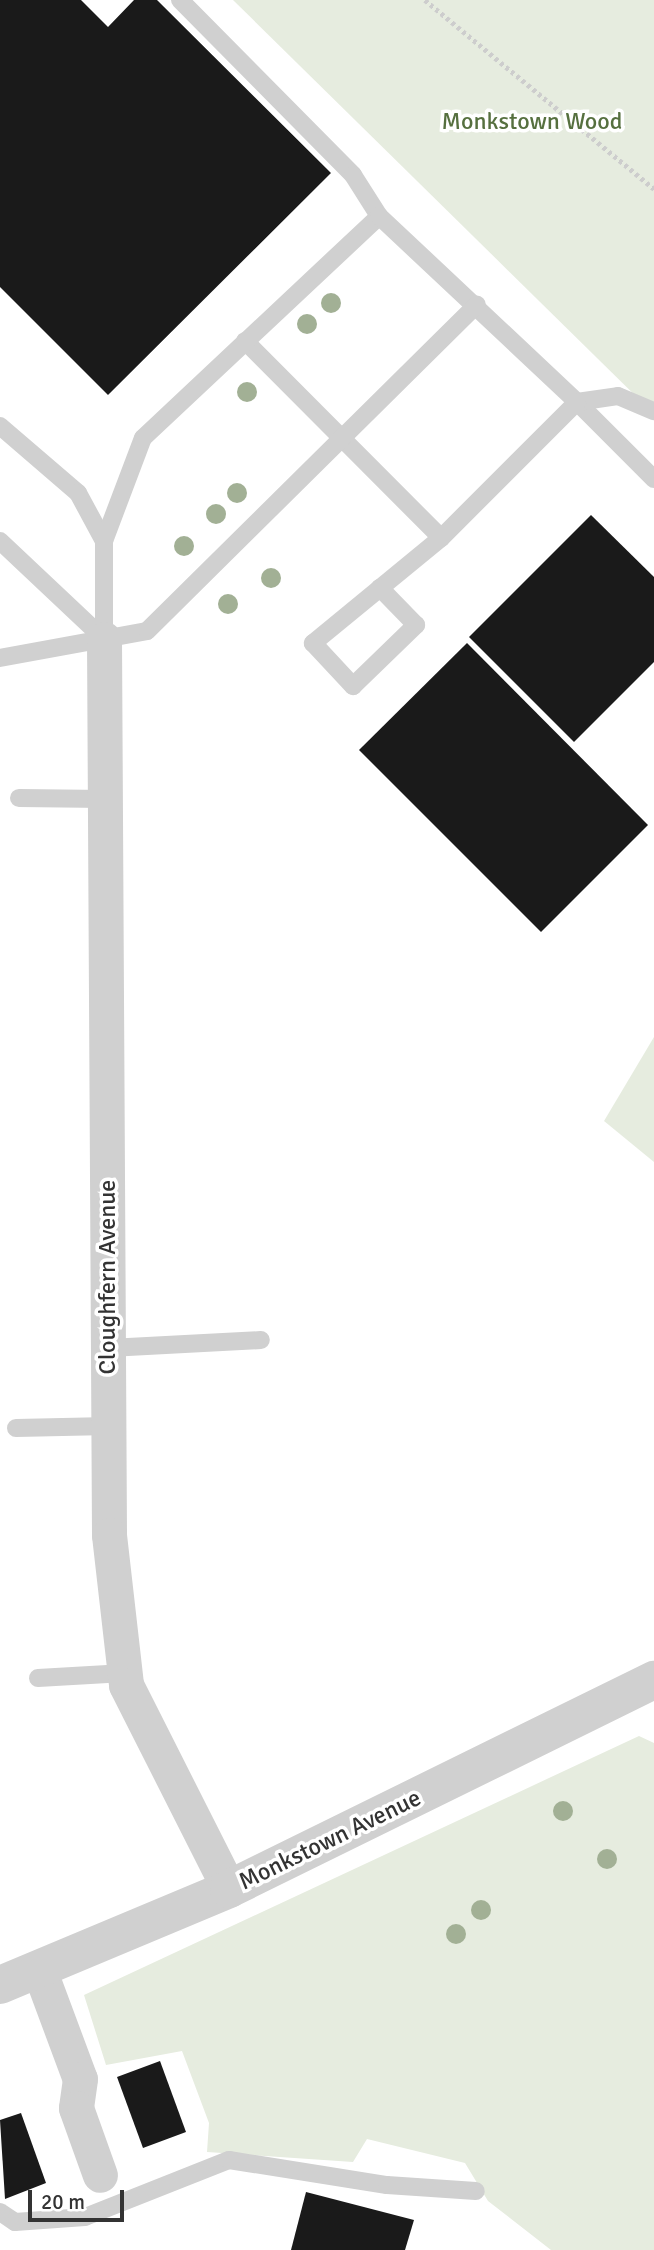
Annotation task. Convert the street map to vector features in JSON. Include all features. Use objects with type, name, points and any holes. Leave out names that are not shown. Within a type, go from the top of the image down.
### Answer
[{"type":"street","name":"Cloughfern Avenue","points":[[104,639],[108,1535],[124,1673],[229,1889]]},
{"type":"street","name":"Monkstown Avenue","points":[[0,1985],[229,1889],[654,1680]]},
{"type":"street","points":[[39,1969],[80,2079],[76,2108],[100,2175]]},
{"type":"lane","points":[[180,0],[353,175],[379,216],[477,305],[654,479]]},
{"type":"lane","points":[[104,639],[104,541],[144,438],[379,216]]},
{"type":"lane","points":[[0,658],[147,631],[477,305]]},
{"type":"lane","points":[[245,341],[341,441],[441,538]]},
{"type":"lane","points":[[380,588],[416,625],[353,686],[313,643],[380,588],[441,538],[577,402],[618,397],[654,411]]},
{"type":"lane","points":[[0,426],[78,493],[104,541]]},
{"type":"lane","points":[[0,541],[7,559],[104,639]]},
{"type":"lane","points":[[19,798],[105,799]]},
{"type":"lane","points":[[108,1348],[261,1340]]},
{"type":"lane","points":[[16,1428],[109,1426]]},
{"type":"lane","points":[[38,1678],[124,1673]]},
{"type":"lane","points":[[0,2212],[15,2222],[85,2217],[229,2160],[387,2185],[476,2191]]},
{"type":"path","points":[[425,0],[654,189]]},
{"type":"green space","name":"Monkstown Wood","points":[[233,0],[654,0],[654,414]]},
{"type":"green space","points":[[654,1037],[654,1162],[604,1121]]},
{"type":"green space","points":[[639,1736],[654,1743],[654,2250],[551,2250],[488,2201],[465,2163],[367,2139],[353,2162],[207,2152],[209,2123],[182,2051],[106,2065],[84,1995]]},
{"type":"building","points":[[0,0],[81,0],[108,27],[134,0],[157,0],[331,173],[108,395],[0,287]]},
{"type":"building","points":[[591,515],[654,577],[654,662],[574,742],[469,637]]},
{"type":"building","points":[[467,643],[648,825],[541,932],[359,750]]},
{"type":"building","points":[[160,2061],[186,2132],[143,2148],[117,2077]]},
{"type":"building","points":[[21,2113],[46,2183],[5,2199],[0,2120]]},
{"type":"building","points":[[306,2192],[414,2220],[405,2250],[291,2250]]}]
